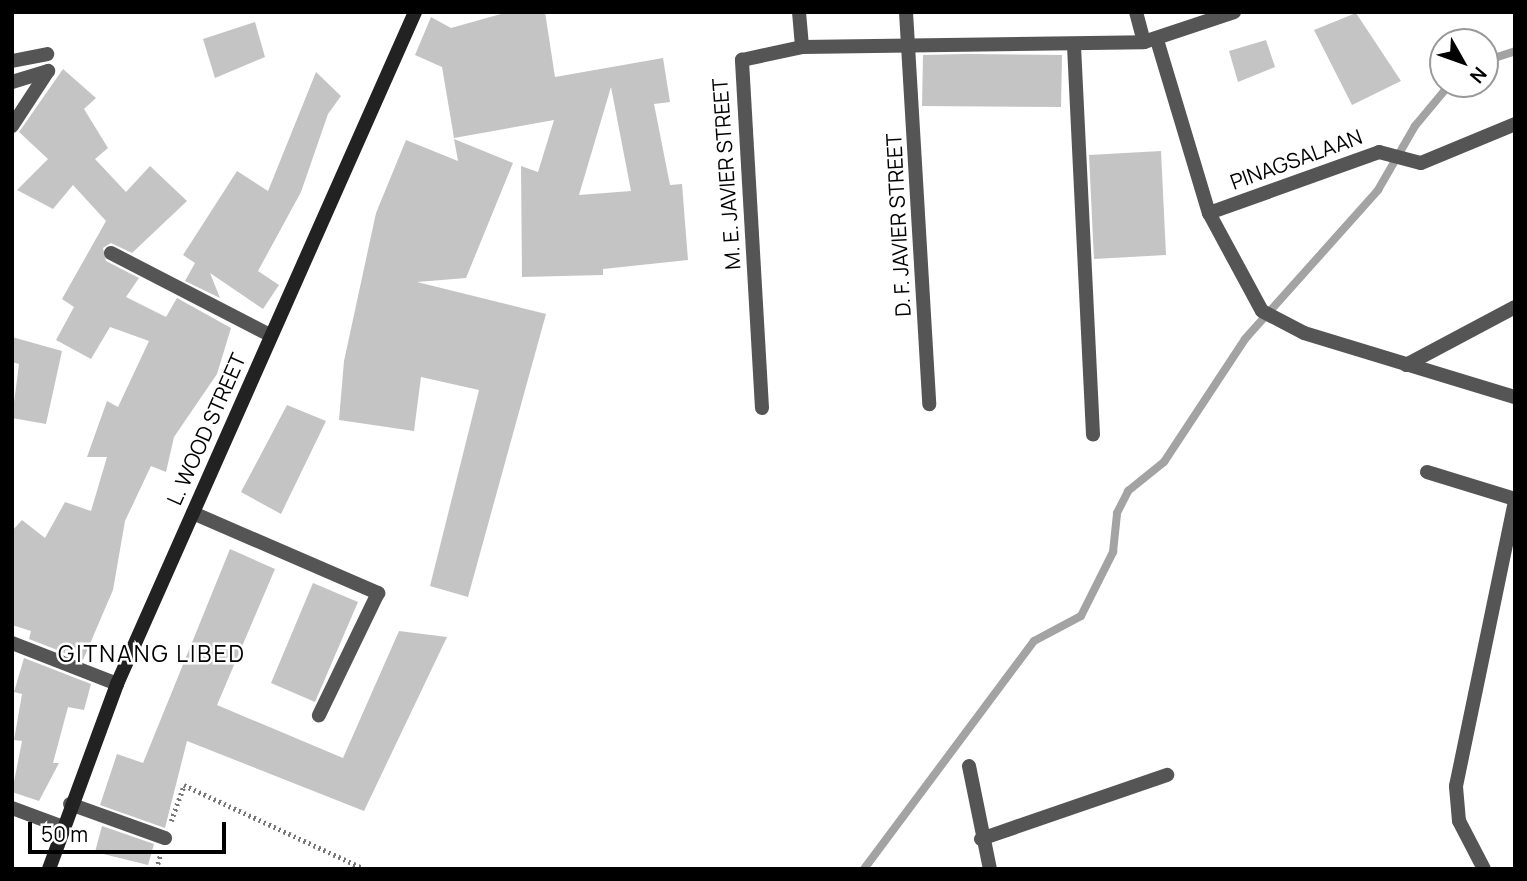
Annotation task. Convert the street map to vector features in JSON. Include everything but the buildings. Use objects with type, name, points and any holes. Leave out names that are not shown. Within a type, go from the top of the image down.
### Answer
[{"type":"main road","name":"L. WOOD STREET","points":[[49,869],[57,825],[70,804],[117,684],[415,12]]},
{"type":"street","points":[[800,12],[802,47]]},
{"type":"street","name":"D. F. JAVIER STREET","points":[[906,12],[929,404]]},
{"type":"street","points":[[1136,12],[1150,41],[1209,213],[1262,311],[1275,322],[1515,397]]},
{"type":"street","points":[[1150,41],[1234,12]]},
{"type":"street","name":"M. E. JAVIER STREET","points":[[762,408],[739,69],[753,54],[802,47],[908,43],[1074,46],[1150,41]]},
{"type":"street","points":[[1074,46],[1093,435]]},
{"type":"street","points":[[12,61],[47,54]]},
{"type":"street","points":[[12,82],[48,71],[12,126]]},
{"type":"street","name":"PINAGSALAAN","points":[[1209,213],[1386,152],[1421,163],[1515,124]]},
{"type":"street","points":[[111,253],[270,335]]},
{"type":"street","points":[[1406,365],[1515,307]]},
{"type":"street","points":[[1427,472],[1515,500],[1456,786],[1459,821],[1484,869]]},
{"type":"street","points":[[193,513],[378,593],[319,715]]},
{"type":"street","points":[[12,643],[117,684]]},
{"type":"street","points":[[969,766],[981,839],[990,869]]},
{"type":"street","points":[[981,839],[1167,775]]},
{"type":"street","points":[[70,804],[165,838]]},
{"type":"street","points":[[12,808],[57,825]]},
{"type":"path","points":[[184,785],[365,869]]},
{"type":"path","points":[[157,866],[165,869]]},
{"type":"waterway","points":[[1499,56],[1515,51]]},
{"type":"waterway","points":[[864,869],[1034,641],[1081,616],[1113,552],[1117,513],[1128,491],[1164,462],[1245,339],[1378,190],[1415,126],[1438,98]]},
{"type":"district","name":"GITNANG LIBED","points":[[152,653]]}]
